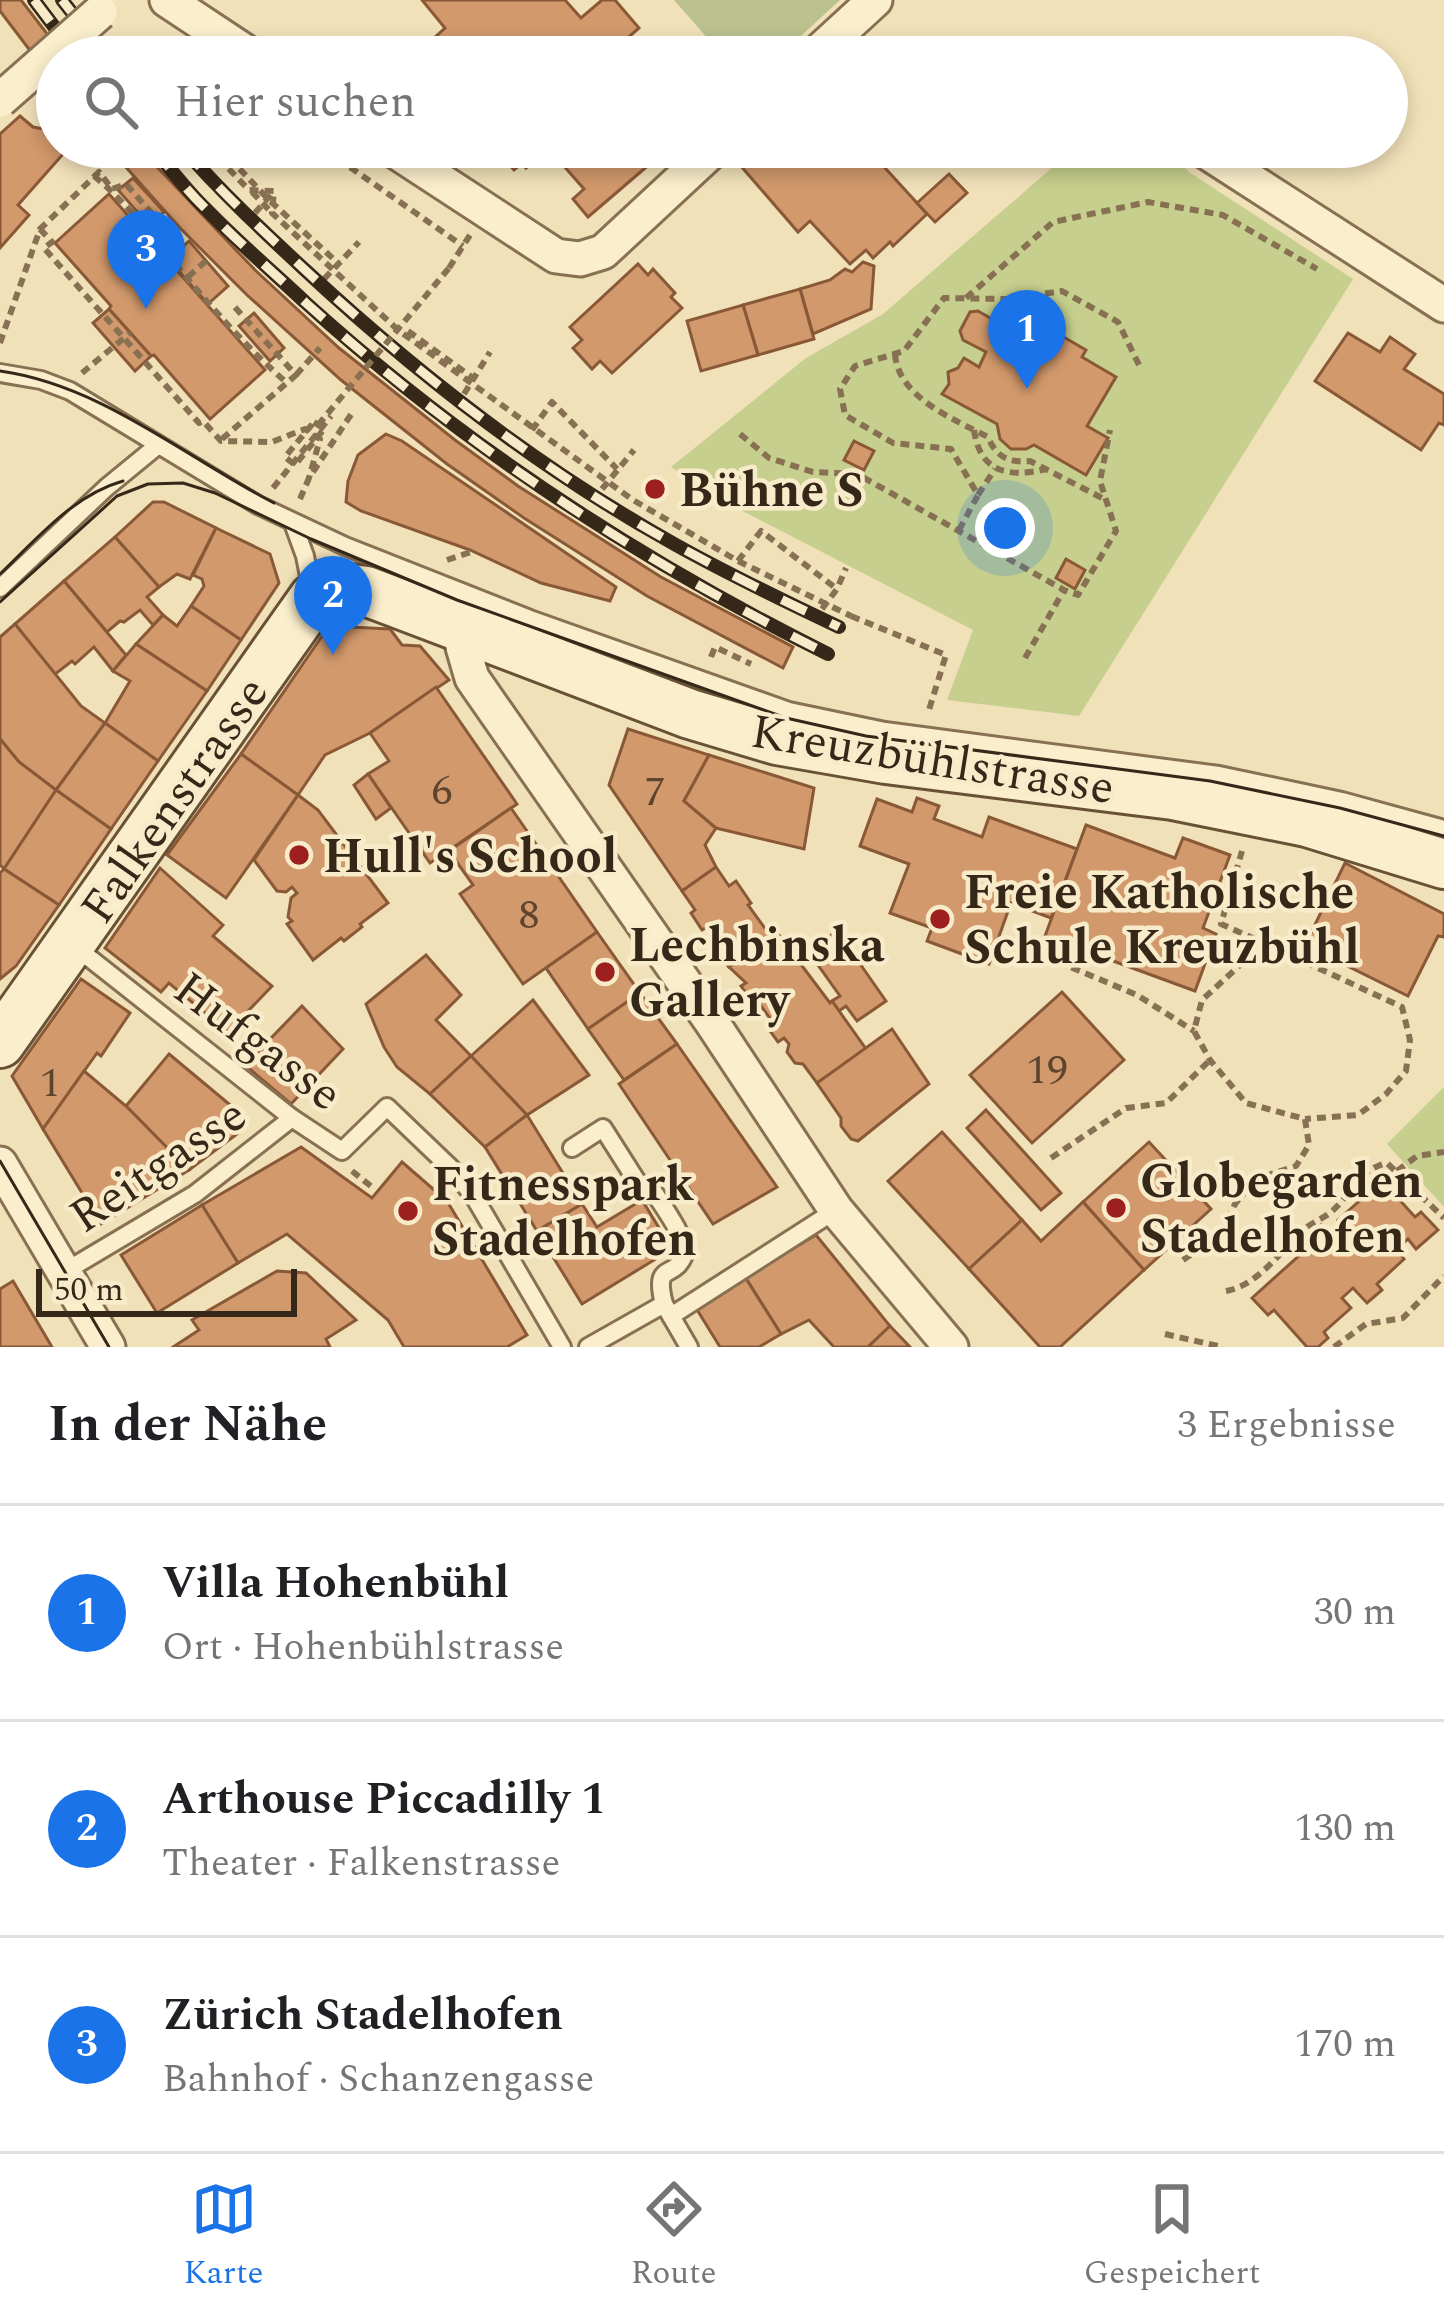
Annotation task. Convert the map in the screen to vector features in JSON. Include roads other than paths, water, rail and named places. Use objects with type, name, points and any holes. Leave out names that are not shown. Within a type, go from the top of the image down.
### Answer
[{"type":"main road","name":"Kreuzbühlstrasse","points":[[313,598],[352,589],[366,591],[704,718],[777,740],[868,757],[1173,795],[1306,821],[1444,864]]},
{"type":"main road","name":"Falkenstrasse","points":[[0,1043],[313,598]]},
{"type":"street","points":[[167,0],[221,36]]},
{"type":"street","points":[[835,36],[874,0]]},
{"type":"street","points":[[72,36],[106,6]]},
{"type":"street","points":[[0,100],[36,68]]},
{"type":"street","points":[[421,168],[556,256],[580,259],[603,252],[693,168]]},
{"type":"street","points":[[1231,168],[1444,305]]},
{"type":"street","points":[[467,630],[463,647],[472,677],[836,1210],[951,1347]]},
{"type":"street","points":[[0,1164],[108,1347]]},
{"type":"lane","points":[[0,373],[70,391],[293,523],[460,593],[789,711],[885,731],[1220,775],[1444,829]]},
{"type":"lane","points":[[0,587],[158,446]]},
{"type":"lane","points":[[293,523],[313,598]]},
{"type":"lane","name":"Hufgasse","points":[[72,945],[292,1118],[343,1151],[387,1107],[456,1173],[476,1199],[562,1347]]},
{"type":"lane","name":"Reitgasse","points":[[64,1272],[195,1194],[292,1118]]},
{"type":"lane","points":[[572,1148],[603,1128],[645,1194],[655,1194],[674,1223],[685,1250],[659,1284],[667,1310],[689,1347]]},
{"type":"lane","points":[[588,1347],[667,1310],[836,1210]]},
{"type":"tram line","points":[[0,371],[37,379],[108,407],[274,503]]},
{"type":"tram line","points":[[0,574],[72,507],[123,481]]},
{"type":"tram line","points":[[0,602],[117,496],[148,484],[183,483],[457,600],[786,718],[866,736],[1210,781],[1444,836]]},
{"type":"tram line","points":[[0,1161],[109,1347]]},
{"type":"railway","points":[[34,0],[61,36]]},
{"type":"railway","points":[[62,0],[90,36]]},
{"type":"railway","points":[[170,168],[306,303],[490,452],[621,539],[828,654]]},
{"type":"railway","points":[[202,168],[347,308],[529,453],[626,516],[839,627]]},
{"type":"place","name":"Zürich Stadelhofen","points":[[146,309]]},
{"type":"place","name":"Villa Hohenbühl","points":[[1027,389]]},
{"type":"place","name":"Bühne S","points":[[655,489]]},
{"type":"place","name":"Arthouse Piccadilly 1","points":[[333,655]]},
{"type":"place","name":"Hull's School","points":[[299,855]]},
{"type":"place","name":"Freie Katholische Schule Kreuzbühl","points":[[940,919]]},
{"type":"place","name":"Lechbinska Gallery","points":[[605,972]]},
{"type":"place","name":"Globegarden Stadelhofen","points":[[1116,1208]]},
{"type":"place","name":"Fitnesspark Stadelhofen","points":[[408,1211]]}]
